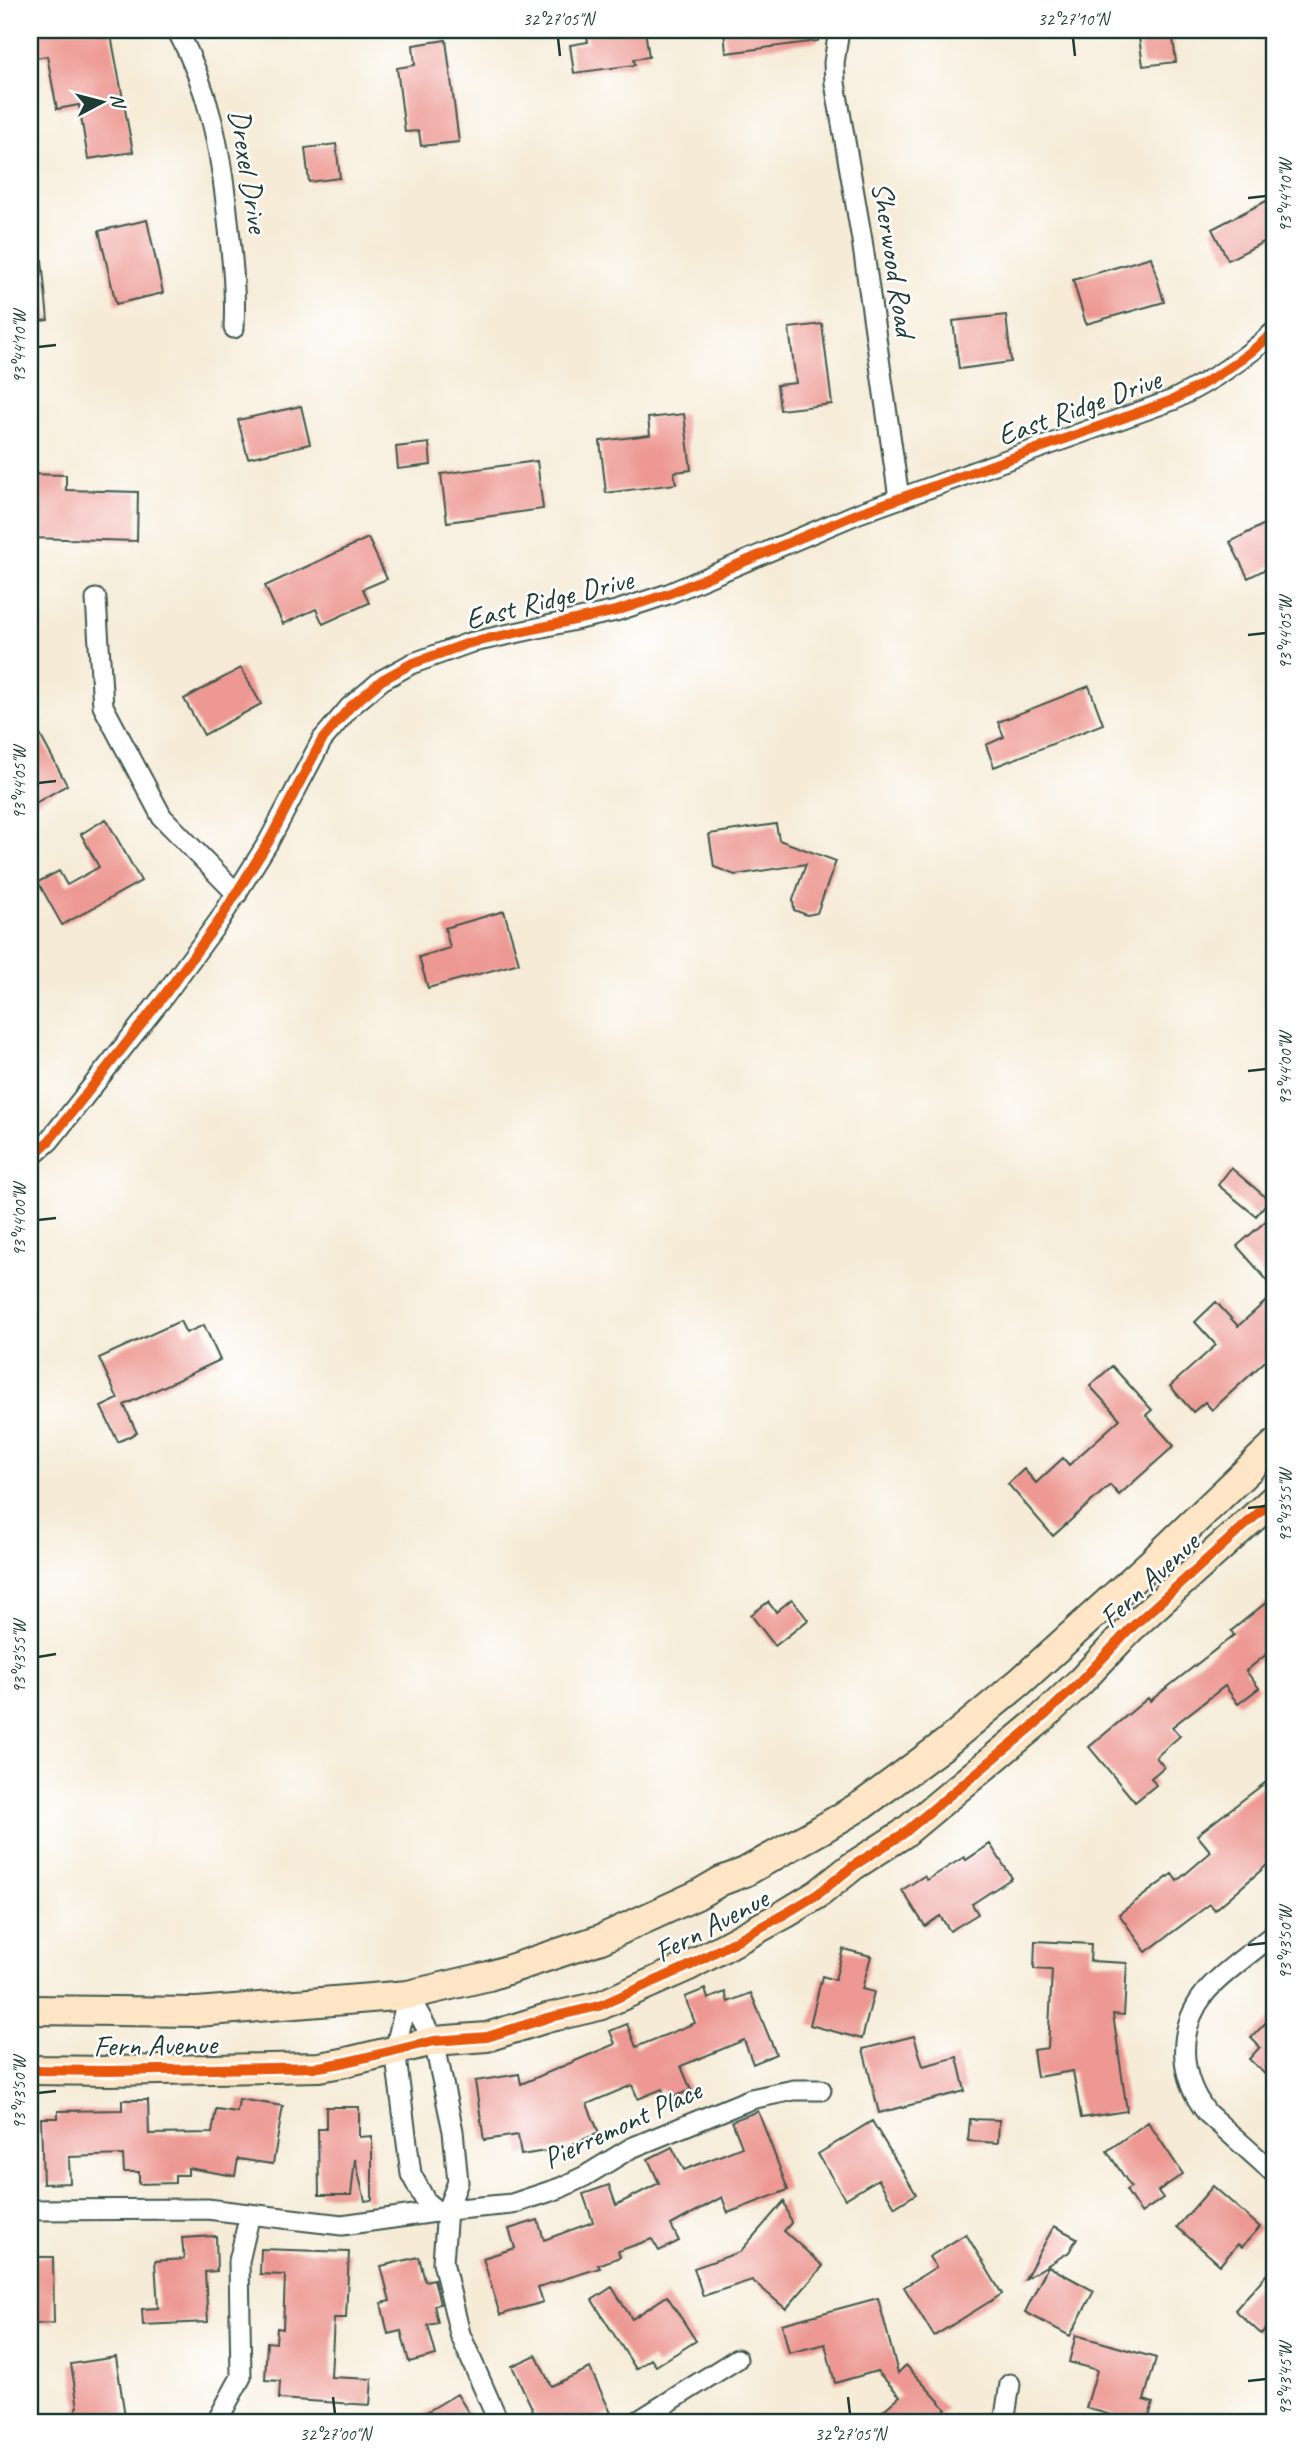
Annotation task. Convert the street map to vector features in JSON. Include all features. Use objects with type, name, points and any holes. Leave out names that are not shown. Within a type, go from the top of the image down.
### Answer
[{"type":"street","name":"Drexel Drive","points":[[177,30],[212,114],[222,169],[235,279],[234,328]]},
{"type":"street","name":"Sherwood Road","points":[[839,30],[834,62],[835,83],[862,240],[899,498]]},
{"type":"street","name":"East Ridge Drive","points":[[30,1158],[49,1141],[163,997],[237,894],[322,740],[350,707],[382,680],[411,664],[469,643],[616,611],[668,594],[859,513],[1173,400],[1217,377],[1274,332]]},
{"type":"street","points":[[96,599],[103,706],[162,817],[237,894]]},
{"type":"street","name":"Fern Avenue","points":[[30,2010],[197,2012],[408,1995],[489,1976],[601,1939],[745,1872],[865,1803],[945,1744],[1021,1681],[1271,1455]]},
{"type":"street","name":"Fern Avenue","points":[[30,2070],[318,2067],[434,2041],[487,2037],[547,2018],[599,2006],[689,1966],[818,1894],[853,1866],[903,1834],[1040,1720],[1131,1628],[1274,1499]]},
{"type":"street","points":[[1274,1934],[1206,1992],[1192,2012],[1183,2051],[1187,2078],[1207,2113],[1274,2174]]},
{"type":"street","points":[[408,1995],[434,2041],[453,2132],[458,2182],[447,2210],[443,2262],[465,2346],[499,2423]]},
{"type":"street","points":[[408,1995],[396,2050],[411,2174],[426,2202],[437,2211],[447,2210]]},
{"type":"street","name":"Pierremont Place","points":[[30,2210],[207,2209],[342,2225],[512,2204],[560,2188],[631,2148],[751,2099],[794,2090],[821,2090]]},
{"type":"street","points":[[216,2423],[241,2377],[239,2261],[250,2214]]},
{"type":"street","points":[[635,2423],[737,2359]]},
{"type":"street","points":[[1004,2423],[1010,2384]]},
{"type":"building","points":[[30,30],[110,30],[133,152],[88,159],[79,105],[57,109],[47,56],[30,59]]},
{"type":"building","points":[[586,30],[645,30],[649,57],[634,59],[635,65],[574,73],[570,45],[588,42]]},
{"type":"building","points":[[724,30],[817,30],[818,41],[726,53]]},
{"type":"building","points":[[1138,30],[1172,30],[1176,62],[1143,66]]},
{"type":"building","points":[[446,40],[459,142],[421,146],[419,131],[405,132],[397,68],[415,65],[413,45]]},
{"type":"building","points":[[336,144],[340,178],[309,182],[305,148]]},
{"type":"building","points":[[1274,197],[1274,237],[1228,260],[1212,229]]},
{"type":"building","points":[[147,220],[163,293],[116,304],[99,231]]},
{"type":"building","points":[[1151,257],[1164,302],[1086,324],[1073,280]]},
{"type":"building","points":[[42,260],[48,320],[30,322],[30,261]]},
{"type":"building","points":[[1006,315],[1011,362],[959,369],[953,321]]},
{"type":"building","points":[[822,324],[832,404],[780,410],[777,385],[796,383],[789,328]]},
{"type":"building","points":[[301,406],[310,444],[248,458],[238,420]]},
{"type":"building","points":[[684,414],[691,470],[674,472],[676,484],[606,493],[600,441],[650,435],[648,418]]},
{"type":"building","points":[[429,443],[431,465],[398,469],[396,447]]},
{"type":"building","points":[[537,461],[543,509],[447,522],[441,474]]},
{"type":"building","points":[[30,474],[66,475],[66,490],[138,492],[137,541],[30,538]]},
{"type":"building","points":[[1274,519],[1274,565],[1248,578],[1230,542]]},
{"type":"building","points":[[368,538],[387,579],[363,589],[369,603],[323,624],[316,609],[283,624],[265,586]]},
{"type":"building","points":[[241,668],[261,704],[204,735],[184,699]]},
{"type":"building","points":[[1089,686],[1103,724],[994,767],[986,745],[1004,737],[998,722]]},
{"type":"building","points":[[30,716],[67,785],[30,806]]},
{"type":"building","points":[[106,819],[141,881],[62,925],[38,882],[59,871],[67,885],[99,867],[81,834]]},
{"type":"building","points":[[776,824],[779,840],[836,861],[817,913],[807,915],[794,910],[793,900],[806,864],[735,875],[714,867],[709,834]]},
{"type":"building","points":[[504,911],[519,963],[428,988],[419,957],[450,948],[445,928]]},
{"type":"building","points":[[1231,1168],[1269,1200],[1256,1216],[1218,1185]]},
{"type":"building","points":[[1267,1220],[1274,1229],[1274,1288],[1237,1246]]},
{"type":"building","points":[[1274,1294],[1274,1353],[1212,1410],[1205,1402],[1193,1412],[1170,1386],[1216,1345],[1195,1322],[1216,1302],[1238,1326]]},
{"type":"building","points":[[180,1321],[186,1333],[204,1325],[220,1360],[124,1405],[137,1433],[118,1442],[101,1407],[118,1399],[99,1358]]},
{"type":"building","points":[[1112,1366],[1152,1410],[1146,1415],[1174,1446],[1119,1495],[1110,1485],[1053,1536],[1008,1484],[1024,1469],[1036,1483],[1063,1458],[1069,1465],[1120,1419],[1090,1386]]},
{"type":"building","points":[[1274,1596],[1274,1648],[1246,1671],[1259,1688],[1238,1704],[1225,1686],[1172,1727],[1180,1736],[1156,1757],[1164,1767],[1151,1778],[1156,1785],[1135,1802],[1089,1747],[1148,1698],[1150,1701],[1234,1635],[1231,1631]]},
{"type":"building","points":[[792,1599],[808,1620],[775,1646],[751,1615],[768,1602],[776,1612]]},
{"type":"building","points":[[1274,1776],[1274,1859],[1215,1910],[1210,1904],[1146,1952],[1119,1914],[1172,1874],[1177,1881],[1211,1852],[1197,1835]]},
{"type":"building","points":[[990,1844],[1012,1878],[972,1904],[978,1914],[950,1931],[940,1916],[925,1926],[902,1890],[924,1876],[927,1880],[964,1857],[966,1860]]},
{"type":"building","points":[[1035,1941],[1091,1944],[1090,1961],[1127,1963],[1124,2015],[1113,2014],[1127,2111],[1081,2118],[1073,2071],[1037,2077],[1033,2050],[1048,2048],[1052,1970],[1034,1969]]},
{"type":"building","points":[[843,1949],[871,1956],[862,1989],[874,1992],[862,2039],[810,2025],[822,1976],[835,1980]]},
{"type":"building","points":[[705,1989],[708,1999],[725,1992],[728,2002],[751,1993],[776,2054],[753,2064],[744,2040],[681,2066],[691,2090],[666,2100],[662,2089],[638,2099],[632,2085],[587,2104],[599,2133],[564,2148],[521,2155],[518,2135],[484,2140],[475,2081],[519,2074],[521,2084],[615,2044],[610,2031],[627,2024],[636,2047],[695,2023],[685,1997]]},
{"type":"building","points":[[1274,2014],[1274,2083],[1249,2059],[1260,2047],[1251,2038]]},
{"type":"building","points":[[914,2036],[923,2066],[957,2057],[965,2091],[879,2113],[863,2049]]},
{"type":"building","points":[[239,2099],[283,2106],[273,2164],[238,2159],[235,2176],[188,2168],[188,2175],[175,2175],[175,2183],[139,2184],[139,2172],[124,2172],[123,2155],[69,2157],[70,2183],[43,2184],[41,2118],[58,2118],[58,2111],[122,2110],[122,2100],[148,2100],[149,2134],[212,2133],[216,2109],[237,2112]]},
{"type":"building","points":[[326,2107],[359,2107],[359,2137],[372,2136],[372,2200],[365,2201],[355,2159],[351,2195],[319,2195],[318,2129],[326,2129]]},
{"type":"building","points":[[758,2111],[788,2190],[728,2213],[722,2197],[671,2225],[679,2241],[659,2251],[652,2239],[618,2251],[620,2257],[598,2265],[600,2268],[538,2287],[543,2302],[500,2315],[483,2258],[515,2248],[509,2229],[538,2220],[544,2240],[593,2222],[583,2194],[609,2185],[616,2205],[659,2183],[648,2159],[672,2147],[684,2170],[742,2147],[732,2121]]},
{"type":"building","points":[[970,2119],[999,2120],[998,2143],[968,2141]]},
{"type":"building","points":[[872,2121],[916,2194],[895,2207],[878,2179],[845,2199],[818,2154]]},
{"type":"building","points":[[1148,2122],[1183,2174],[1158,2191],[1163,2198],[1141,2213],[1126,2190],[1131,2187],[1107,2151]]},
{"type":"building","points":[[1213,2186],[1260,2227],[1242,2247],[1238,2244],[1220,2265],[1177,2227]]},
{"type":"building","points":[[784,2201],[791,2223],[784,2231],[823,2266],[786,2309],[752,2280],[703,2296],[694,2268],[740,2252]]},
{"type":"building","points":[[1054,2226],[1077,2238],[1069,2252],[1025,2279]]},
{"type":"building","points":[[966,2234],[1002,2294],[934,2336],[904,2287],[936,2267],[929,2257]]},
{"type":"building","points":[[216,2236],[217,2271],[205,2272],[208,2322],[143,2325],[142,2309],[158,2308],[155,2261],[184,2259],[182,2238]]},
{"type":"building","points":[[261,2249],[349,2252],[346,2318],[334,2318],[331,2377],[372,2379],[370,2405],[279,2399],[280,2381],[265,2380],[267,2342],[276,2343],[277,2328],[283,2329],[285,2275],[260,2274]]},
{"type":"building","points":[[30,2257],[53,2257],[54,2323],[30,2324]]},
{"type":"building","points":[[419,2257],[425,2281],[434,2279],[440,2304],[434,2305],[438,2323],[428,2325],[436,2355],[409,2362],[401,2331],[388,2334],[381,2303],[390,2301],[381,2266]]},
{"type":"building","points":[[1048,2266],[1094,2291],[1070,2336],[1025,2312]]},
{"type":"building","points":[[1274,2266],[1274,2319],[1261,2334],[1235,2310]]},
{"type":"building","points":[[612,2287],[632,2319],[667,2296],[696,2341],[656,2366],[651,2359],[636,2369],[592,2300]]},
{"type":"building","points":[[878,2298],[898,2373],[906,2365],[946,2409],[931,2423],[869,2423],[900,2396],[877,2371],[835,2383],[825,2344],[789,2353],[782,2324]]},
{"type":"building","points":[[1076,2335],[1156,2358],[1144,2400],[1153,2403],[1147,2423],[1086,2408],[1097,2370],[1069,2362]]},
{"type":"building","points":[[536,2355],[551,2386],[590,2368],[611,2413],[589,2423],[539,2423],[512,2366]]},
{"type":"building","points":[[116,2357],[126,2423],[78,2423],[71,2364]]},
{"type":"building","points":[[457,2394],[475,2423],[408,2423]]},
{"type":"cycle path","points":[[30,1158],[49,1141],[163,997],[219,921],[269,841],[322,740],[350,707],[382,680],[411,664],[469,643],[616,611],[668,594],[859,513],[1173,400],[1226,370],[1274,332]]},
{"type":"cycle path","points":[[30,2070],[319,2067],[434,2041],[487,2037],[547,2018],[599,2006],[689,1966],[818,1894],[853,1866],[903,1834],[1040,1720],[1131,1628],[1274,1499]]}]
